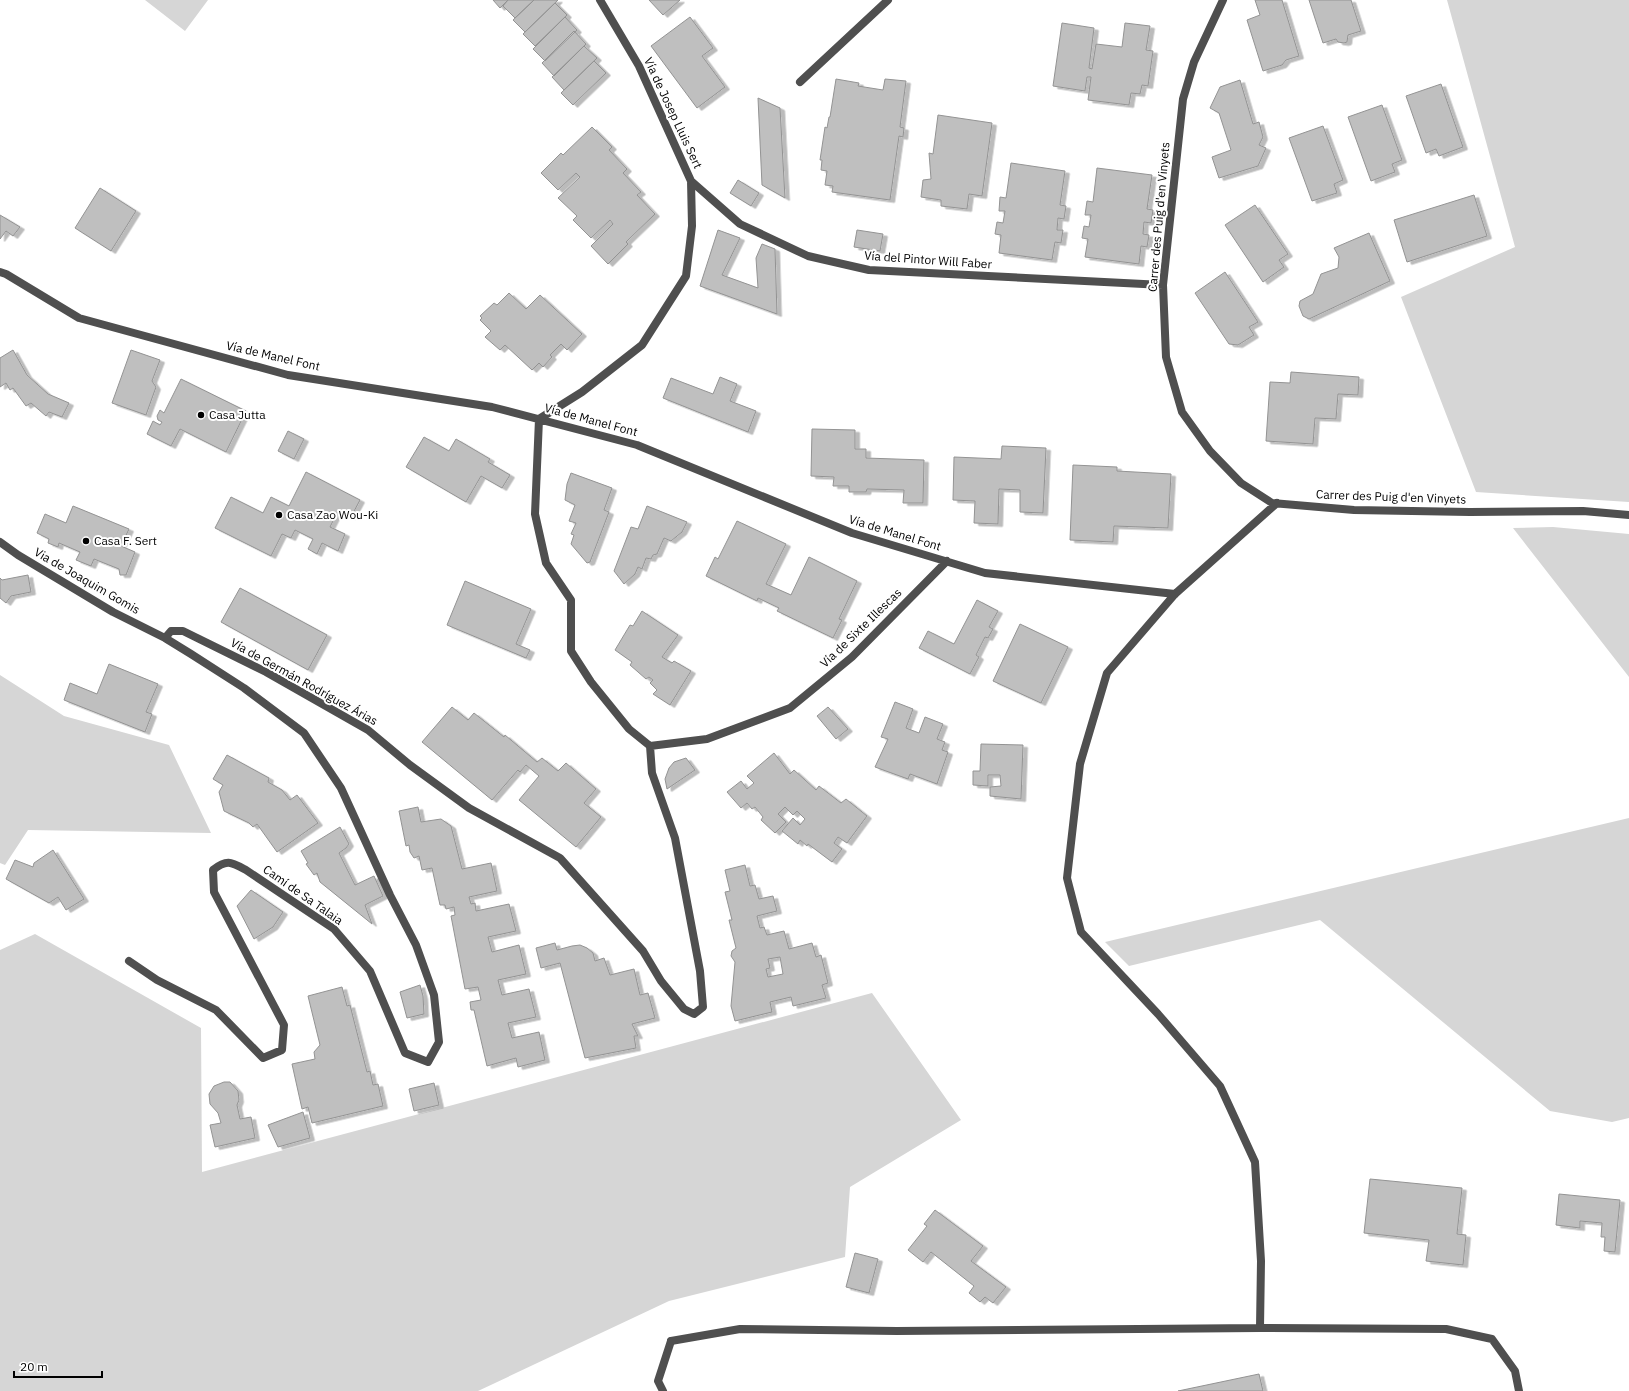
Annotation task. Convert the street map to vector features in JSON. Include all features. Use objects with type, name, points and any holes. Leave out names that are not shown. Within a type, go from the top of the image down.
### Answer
[{"type":"street","name":"Vía de Josep Lluis Sert","points":[[539,419],[582,392],[642,345],[686,276],[692,226],[692,181],[639,66],[600,0]]},
{"type":"street","points":[[800,82],[888,0]]},
{"type":"street","name":"Carrer des Puig d'en Vinyets","points":[[1223,0],[1194,62],[1183,99],[1163,285],[1166,356],[1182,412],[1210,451],[1241,482],[1272,503],[1354,510],[1470,512],[1583,511],[1629,515]]},
{"type":"street","name":"Vía del Pintor Will Faber","points":[[692,181],[740,224],[808,256],[869,270],[1163,285]]},
{"type":"street","name":"Vía de Manel Font","points":[[0,272],[6,274],[79,318],[288,375],[492,407],[637,445],[852,533],[985,573],[1175,594]]},
{"type":"street","points":[[539,419],[535,514],[546,563],[571,600],[571,651],[591,682],[629,729],[650,746]]},
{"type":"street","points":[[1260,1328],[1261,1261],[1255,1162],[1220,1086],[1158,1014],[1081,932],[1067,878],[1080,764],[1107,673],[1175,594],[1277,503]]},
{"type":"street","name":"Via de Joaquim Gomis","points":[[0,542],[18,555],[113,612],[165,638]]},
{"type":"street","name":"Vía de Sixte Illescas","points":[[650,746],[707,739],[790,708],[852,657],[946,561]]},
{"type":"street","name":"Vía de Germán Rodríguez Árias","points":[[165,638],[171,631],[183,631],[266,672],[368,730],[410,765],[469,808],[560,858],[643,951],[661,981],[684,1009],[694,1014],[703,1007],[700,971],[675,838],[652,773],[650,746]]},
{"type":"street","name":"Camí de Sa Talaia","points":[[129,961],[157,980],[216,1010],[263,1058],[282,1050],[284,1025],[214,892],[213,870],[221,864],[232,862],[334,929],[370,971],[405,1054],[428,1062],[439,1042],[434,996],[416,945],[390,895],[341,788],[304,733],[244,688],[165,638]]},
{"type":"street","points":[[663,1391],[658,1381],[671,1340],[740,1329],[897,1331],[1260,1328],[1446,1329],[1492,1340],[1515,1371],[1518,1391]]},
{"type":"shaded area","points":[[145,0],[208,0],[185,31]]},
{"type":"shaded area","points":[[1447,0],[1629,0],[1629,502],[1476,492],[1401,297],[1515,247]]},
{"type":"shaded area","points":[[1553,527],[1629,534],[1629,677],[1513,528]]},
{"type":"shaded area","points":[[0,675],[64,716],[169,745],[211,833],[28,830],[5,865],[0,863]]},
{"type":"shaded area","points":[[1629,818],[1629,1118],[1612,1122],[1550,1111],[1320,920],[1129,966],[1105,942]]},
{"type":"shaded area","points":[[35,934],[201,1028],[202,1172],[872,993],[961,1120],[850,1187],[845,1257],[669,1301],[478,1391],[0,1391],[0,950]]},
{"type":"building","points":[[493,0],[508,0],[500,8]]},
{"type":"building","points":[[508,0],[534,0],[515,18],[503,6]]},
{"type":"building","points":[[534,0],[558,0],[525,32],[513,20]]},
{"type":"building","points":[[649,0],[680,0],[663,15]]},
{"type":"building","points":[[1255,0],[1282,0],[1299,56],[1286,60],[1282,65],[1263,71],[1247,20],[1260,15]]},
{"type":"building","points":[[1309,0],[1351,0],[1361,31],[1348,35],[1347,42],[1344,43],[1338,42],[1336,39],[1323,43]]},
{"type":"building","points":[[555,3],[567,15],[535,46],[523,34]]},
{"type":"building","points":[[565,17],[577,30],[545,61],[533,49]]},
{"type":"building","points":[[690,17],[713,48],[702,56],[725,87],[697,108],[651,46]]},
{"type":"building","points":[[1062,23],[1094,28],[1089,68],[1092,69],[1096,44],[1122,47],[1125,23],[1150,26],[1146,50],[1153,51],[1148,86],[1142,85],[1140,94],[1131,93],[1129,105],[1088,100],[1091,77],[1087,77],[1085,91],[1053,86]]},
{"type":"building","points":[[574,31],[586,44],[554,76],[542,63]]},
{"type":"building","points":[[584,46],[597,58],[564,90],[552,77]]},
{"type":"building","points":[[594,61],[606,73],[573,105],[561,93]]},
{"type":"building","points":[[836,79],[859,83],[858,86],[883,90],[885,79],[906,81],[900,127],[904,128],[903,137],[899,136],[890,200],[832,192],[833,186],[825,185],[827,171],[821,170],[822,160],[820,160],[825,127],[827,128],[830,117]]},
{"type":"building","points":[[1240,80],[1253,124],[1259,122],[1263,137],[1259,145],[1266,148],[1258,166],[1219,178],[1212,157],[1231,150],[1219,113],[1210,108],[1220,87]]},
{"type":"building","points":[[1441,84],[1463,147],[1439,156],[1436,149],[1426,153],[1406,96]]},
{"type":"building","points":[[758,98],[780,108],[785,198],[762,185]]},
{"type":"building","points":[[1382,105],[1402,160],[1392,164],[1395,172],[1371,181],[1348,117]]},
{"type":"building","points":[[938,115],[992,123],[982,196],[969,194],[967,209],[941,206],[941,200],[921,197],[923,180],[931,179],[929,153],[933,154]]},
{"type":"building","points":[[1323,126],[1343,180],[1334,184],[1337,193],[1312,201],[1289,138]]},
{"type":"building","points":[[592,127],[612,147],[609,150],[627,169],[623,173],[641,192],[637,195],[655,214],[626,242],[628,244],[608,264],[591,246],[613,224],[610,220],[591,238],[573,220],[577,216],[558,198],[580,177],[576,173],[558,190],[541,173],[561,153],[563,155]]},
{"type":"building","points":[[1011,163],[1065,171],[1060,205],[1066,206],[1064,219],[1058,218],[1057,230],[1063,230],[1061,243],[1055,242],[1052,260],[999,253],[1001,235],[995,234],[997,222],[1003,223],[1005,211],[999,211],[1000,197],[1006,198]]},
{"type":"building","points":[[1097,168],[1152,175],[1147,209],[1153,210],[1151,223],[1144,222],[1143,234],[1149,235],[1147,247],[1141,246],[1139,264],[1085,257],[1088,239],[1082,238],[1084,226],[1089,227],[1091,215],[1085,215],[1087,201],[1093,202]]},
{"type":"building","points":[[738,180],[759,193],[751,206],[730,193]]},
{"type":"building","points":[[100,188],[136,211],[111,251],[75,228]]},
{"type":"building","points":[[1474,195],[1487,236],[1407,262],[1394,220]]},
{"type":"building","points":[[1255,205],[1288,254],[1279,260],[1284,267],[1263,282],[1225,225]]},
{"type":"building","points":[[0,215],[20,227],[13,236],[6,231],[0,239]]},
{"type":"building","points":[[718,230],[740,238],[722,275],[758,288],[756,258],[762,244],[775,249],[777,314],[700,286]]},
{"type":"building","points":[[857,230],[883,234],[880,251],[854,247]]},
{"type":"building","points":[[1369,233],[1390,281],[1309,319],[1303,316],[1299,306],[1300,301],[1313,294],[1321,274],[1338,268],[1339,257],[1334,248]]},
{"type":"building","points":[[1225,272],[1258,322],[1249,327],[1254,335],[1238,345],[1229,344],[1195,293]]},
{"type":"building","points":[[509,293],[526,309],[540,295],[582,334],[567,350],[561,344],[550,355],[552,357],[543,367],[539,363],[532,370],[505,345],[500,350],[485,337],[491,331],[480,320],[482,318],[480,316],[494,303],[497,305]]},
{"type":"building","points":[[13,350],[27,375],[48,394],[69,403],[62,417],[49,412],[46,416],[31,403],[26,406],[13,388],[10,390],[6,383],[0,387],[0,358]]},
{"type":"building","points":[[131,350],[160,360],[152,381],[156,387],[146,415],[112,403]]},
{"type":"building","points":[[1291,372],[1359,377],[1358,395],[1338,394],[1336,419],[1315,418],[1313,444],[1266,441],[1270,382],[1290,383]]},
{"type":"building","points":[[720,377],[737,384],[730,401],[756,411],[748,432],[663,398],[671,378],[713,394]]},
{"type":"building","name":"Casa Jutta","points":[[181,379],[246,411],[226,452],[180,429],[171,446],[147,434],[153,421],[160,425],[162,422],[158,420],[157,416],[160,410],[164,413]]},
{"type":"building","points":[[812,429],[855,430],[855,449],[866,449],[866,458],[924,460],[923,503],[903,503],[904,490],[867,489],[866,492],[849,492],[849,486],[833,486],[834,477],[811,476]]},
{"type":"building","points":[[288,431],[304,439],[294,459],[278,451]]},
{"type":"building","points":[[424,437],[449,451],[456,439],[490,459],[488,462],[510,475],[502,488],[481,476],[466,502],[406,467]]},
{"type":"building","points":[[1002,446],[1046,448],[1043,513],[1020,512],[1020,490],[999,489],[998,524],[974,523],[975,501],[953,500],[954,457],[1001,459]]},
{"type":"building","points":[[1073,465],[1117,467],[1117,471],[1171,474],[1168,528],[1114,526],[1113,542],[1070,540]]},
{"type":"building","name":"Casa Zao Wou-Ki","points":[[306,472],[360,500],[351,517],[338,511],[330,527],[345,534],[338,551],[322,543],[317,554],[308,549],[313,539],[295,530],[291,538],[282,534],[271,556],[215,528],[231,497],[263,513],[271,497],[289,506]]},
{"type":"building","points":[[571,473],[612,488],[604,510],[609,512],[590,562],[587,563],[571,544],[574,535],[571,534],[576,523],[569,521],[575,505],[565,500],[567,484]]},
{"type":"building","name":"Casa F. Sert","points":[[73,506],[129,529],[121,546],[135,552],[126,575],[120,575],[119,569],[94,559],[91,566],[76,560],[80,552],[59,543],[58,547],[48,543],[49,539],[37,533],[45,514],[66,523]]},
{"type":"building","points":[[647,506],[687,522],[682,532],[671,541],[664,538],[657,554],[653,555],[651,559],[646,558],[642,569],[638,567],[635,574],[624,584],[614,571],[631,527],[638,529]]},
{"type":"building","points":[[737,521],[786,544],[766,584],[791,595],[809,557],[857,581],[839,619],[842,620],[833,638],[777,611],[779,608],[758,598],[757,601],[706,576],[715,557],[718,559]]},
{"type":"building","points":[[28,575],[31,592],[11,596],[6,603],[0,598],[0,578],[2,580]]},
{"type":"building","points":[[465,581],[531,609],[516,644],[530,650],[526,658],[447,625]]},
{"type":"building","points":[[240,588],[327,635],[308,670],[221,622]]},
{"type":"building","points":[[977,600],[998,611],[989,627],[993,629],[988,638],[985,637],[976,655],[979,657],[970,674],[919,648],[928,631],[954,644]]},
{"type":"building","points":[[642,611],[678,635],[662,657],[672,663],[674,661],[691,671],[670,705],[653,694],[657,690],[650,683],[653,680],[649,677],[646,679],[630,665],[632,662],[615,650],[630,625],[633,626]]},
{"type":"building","points":[[1020,624],[1068,647],[1041,703],[993,681]]},
{"type":"building","points":[[109,664],[158,684],[146,712],[152,714],[145,732],[64,700],[70,683],[97,694]]},
{"type":"building","points":[[895,702],[913,709],[906,728],[919,733],[925,717],[943,724],[937,739],[945,742],[942,750],[948,752],[937,784],[910,774],[908,779],[875,767],[888,739],[881,737]]},
{"type":"building","points":[[452,707],[468,720],[474,713],[504,737],[505,735],[537,762],[542,758],[558,771],[566,763],[596,789],[584,803],[601,817],[576,847],[519,800],[539,776],[526,765],[520,772],[518,770],[492,800],[422,742]]},
{"type":"building","points":[[828,707],[848,729],[836,739],[817,716]]},
{"type":"building","points":[[981,744],[1023,745],[1021,799],[990,796],[990,787],[1001,786],[1000,775],[988,775],[988,786],[973,785],[973,771],[980,771]]},
{"type":"building","points":[[774,753],[790,774],[794,770],[816,790],[819,786],[841,803],[846,799],[867,816],[847,843],[838,837],[834,843],[842,849],[832,862],[808,844],[807,846],[800,840],[798,844],[782,831],[793,818],[800,825],[805,819],[797,811],[793,815],[785,807],[778,814],[786,822],[775,833],[761,820],[763,817],[755,807],[752,809],[747,803],[741,808],[727,792],[741,781],[747,789],[754,783],[747,776]]},
{"type":"building","points":[[227,755],[269,778],[268,782],[282,790],[290,800],[297,795],[318,823],[277,852],[257,824],[253,827],[249,823],[224,811],[219,792],[223,785],[213,779]]},
{"type":"building","points":[[686,758],[695,770],[667,789],[665,779],[669,768],[674,762]]},
{"type":"building","points":[[418,807],[421,822],[441,819],[451,826],[462,869],[491,863],[497,891],[469,897],[471,904],[475,903],[476,911],[509,904],[516,931],[488,937],[492,952],[519,945],[526,974],[498,980],[502,995],[529,989],[536,1017],[508,1023],[512,1038],[539,1032],[545,1060],[518,1067],[516,1058],[487,1066],[474,1010],[471,1010],[470,1002],[481,1000],[478,987],[465,989],[451,916],[455,915],[454,907],[446,909],[445,905],[440,905],[432,868],[422,870],[419,856],[414,858],[410,852],[409,845],[406,846],[399,811]]},
{"type":"building","points":[[340,827],[349,844],[339,853],[355,885],[374,876],[383,896],[365,905],[372,924],[320,882],[317,873],[314,875],[306,864],[308,863],[301,851]]},
{"type":"building","points":[[53,850],[84,899],[66,910],[58,897],[49,903],[6,879],[15,860],[33,867],[34,863]]},
{"type":"building","points":[[745,865],[750,886],[755,885],[759,899],[773,896],[777,911],[757,916],[760,928],[764,927],[767,935],[784,931],[789,949],[812,943],[816,957],[821,955],[828,983],[822,985],[826,998],[793,1006],[791,997],[770,1002],[772,1012],[735,1021],[731,1006],[735,962],[731,956],[732,951],[736,948],[729,920],[732,920],[725,892],[730,891],[725,870]],"holes":[[[780,957],[783,974],[768,977],[766,969],[770,968],[768,959]]]},
{"type":"building","points":[[251,890],[283,912],[273,927],[254,939],[237,906]]},
{"type":"building","points":[[555,943],[557,950],[580,945],[587,948],[593,953],[595,961],[604,958],[610,975],[634,969],[640,995],[648,993],[655,1018],[632,1024],[638,1036],[634,1036],[636,1048],[585,1058],[560,963],[541,968],[536,948]]},
{"type":"building","points":[[420,985],[423,996],[424,1014],[407,1018],[400,992]]},
{"type":"building","points":[[342,987],[347,1006],[350,1005],[367,1072],[370,1071],[373,1085],[378,1084],[383,1106],[312,1123],[308,1107],[302,1109],[292,1064],[315,1059],[314,1052],[320,1045],[308,996]]},
{"type":"building","points":[[224,1082],[230,1082],[238,1091],[239,1100],[237,1105],[240,1119],[251,1117],[255,1138],[215,1147],[210,1125],[221,1123],[218,1113],[210,1104],[209,1094],[214,1086]]},
{"type":"building","points":[[434,1083],[439,1105],[414,1111],[409,1089]]},
{"type":"building","points":[[303,1112],[310,1138],[278,1147],[268,1125]]},
{"type":"building","points":[[1370,1179],[1462,1188],[1457,1234],[1466,1235],[1463,1265],[1426,1261],[1429,1240],[1364,1233]]},
{"type":"building","points":[[1559,1194],[1620,1200],[1615,1252],[1604,1251],[1605,1237],[1601,1237],[1602,1223],[1580,1221],[1580,1228],[1556,1225]]},
{"type":"building","points":[[935,1210],[983,1246],[971,1261],[1006,1287],[993,1303],[985,1297],[980,1302],[969,1293],[974,1286],[931,1252],[923,1262],[908,1250],[927,1226],[924,1224]]},
{"type":"building","points":[[855,1253],[878,1259],[869,1293],[846,1287]]},
{"type":"building","points":[[1259,1374],[1263,1391],[1178,1391]]},
{"type":"place","name":"Casa Jutta","points":[[201,415]]},
{"type":"place","name":"Casa Zao Wou-Ki","points":[[279,515]]},
{"type":"place","name":"Casa F. Sert","points":[[86,541]]}]
